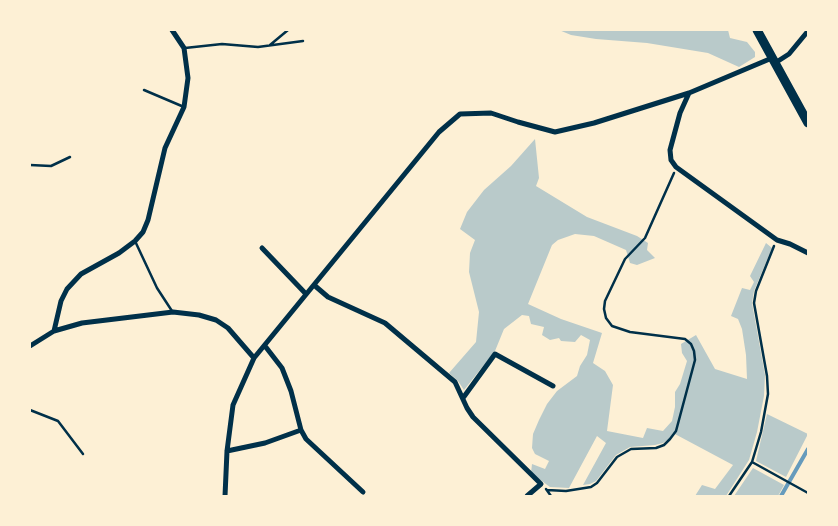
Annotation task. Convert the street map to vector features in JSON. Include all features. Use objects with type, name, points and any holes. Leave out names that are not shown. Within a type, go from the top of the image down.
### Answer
[{"type":"main road","points":[[757,30],[808,123]]},
{"type":"street","points":[[54,331],[61,301],[67,289],[81,274],[119,253],[135,241],[143,232],[148,220],[165,148],[184,107],[188,78],[184,48],[172,30]]},
{"type":"street","points":[[225,496],[227,451],[233,405],[254,358],[439,132],[460,114],[491,113],[555,132],[594,124],[689,93],[790,54],[808,31]]},
{"type":"street","points":[[689,93],[680,113],[670,150],[671,160],[676,168],[777,240],[808,253]]},
{"type":"street","points":[[262,248],[306,294]]},
{"type":"street","points":[[314,285],[328,297],[385,323],[455,382],[472,417],[540,484],[527,496]]},
{"type":"street","points":[[30,346],[54,331],[82,323],[173,312],[199,314],[216,320],[228,328],[254,358]]},
{"type":"street","points":[[264,346],[282,368],[291,391],[301,430],[306,439],[363,492]]},
{"type":"street","points":[[463,398],[495,354],[553,386]]},
{"type":"street","points":[[227,451],[265,443],[301,430]]},
{"type":"lane","points":[[268,46],[288,30]]},
{"type":"lane","points":[[184,48],[222,44],[258,47],[303,41]]},
{"type":"lane","points":[[144,90],[184,107]]},
{"type":"lane","points":[[30,165],[51,166],[70,157]]},
{"type":"lane","points":[[135,241],[157,288],[173,312]]},
{"type":"lane","points":[[30,410],[58,421],[84,454]]},
{"type":"path","points":[[547,490],[566,491],[591,487],[598,483],[617,457],[630,449],[656,448],[664,445],[676,430],[694,360],[694,351],[691,344],[685,339],[630,332],[612,326],[606,318],[604,309],[605,302],[625,259],[645,238],[676,168]]},
{"type":"path","points":[[729,496],[752,462],[768,394],[768,376],[754,303],[756,291],[777,240]]},
{"type":"path","points":[[752,462],[808,493]]},
{"type":"shaded area","points":[[559,30],[728,30],[730,38],[747,42],[755,52],[755,57],[739,67],[708,53],[647,43],[596,39],[571,35]]},
{"type":"shaded area","points":[[535,139],[539,178],[536,186],[587,217],[637,236],[648,243],[647,250],[655,258],[637,265],[630,263],[626,250],[594,236],[575,234],[558,240],[552,245],[528,304],[561,319],[602,333],[593,363],[605,371],[613,385],[607,431],[643,438],[647,428],[663,431],[672,421],[675,407],[675,392],[680,384],[687,361],[682,353],[681,344],[696,335],[715,369],[747,379],[742,329],[738,319],[731,316],[742,288],[750,290],[754,282],[750,276],[766,243],[772,248],[754,291],[752,303],[765,375],[764,396],[749,460],[726,496],[695,496],[702,485],[715,489],[733,465],[673,433],[663,443],[630,447],[616,455],[596,481],[590,484],[583,485],[606,443],[597,436],[569,488],[550,487],[531,473],[532,464],[545,469],[549,461],[535,454],[532,448],[533,434],[547,404],[557,391],[577,376],[580,366],[587,355],[590,340],[581,335],[575,342],[561,341],[559,338],[550,340],[542,335],[544,327],[531,324],[529,316],[522,315],[504,329],[495,351],[464,390],[449,373],[476,342],[479,312],[469,272],[470,253],[475,240],[460,229],[467,212],[484,190],[511,166]]},
{"type":"shaded area","points":[[767,414],[808,434],[786,477],[756,461]]},
{"type":"shaded area","points":[[753,468],[784,485],[778,496],[734,496]]},
{"type":"waterway","points":[[781,496],[808,449]]}]
